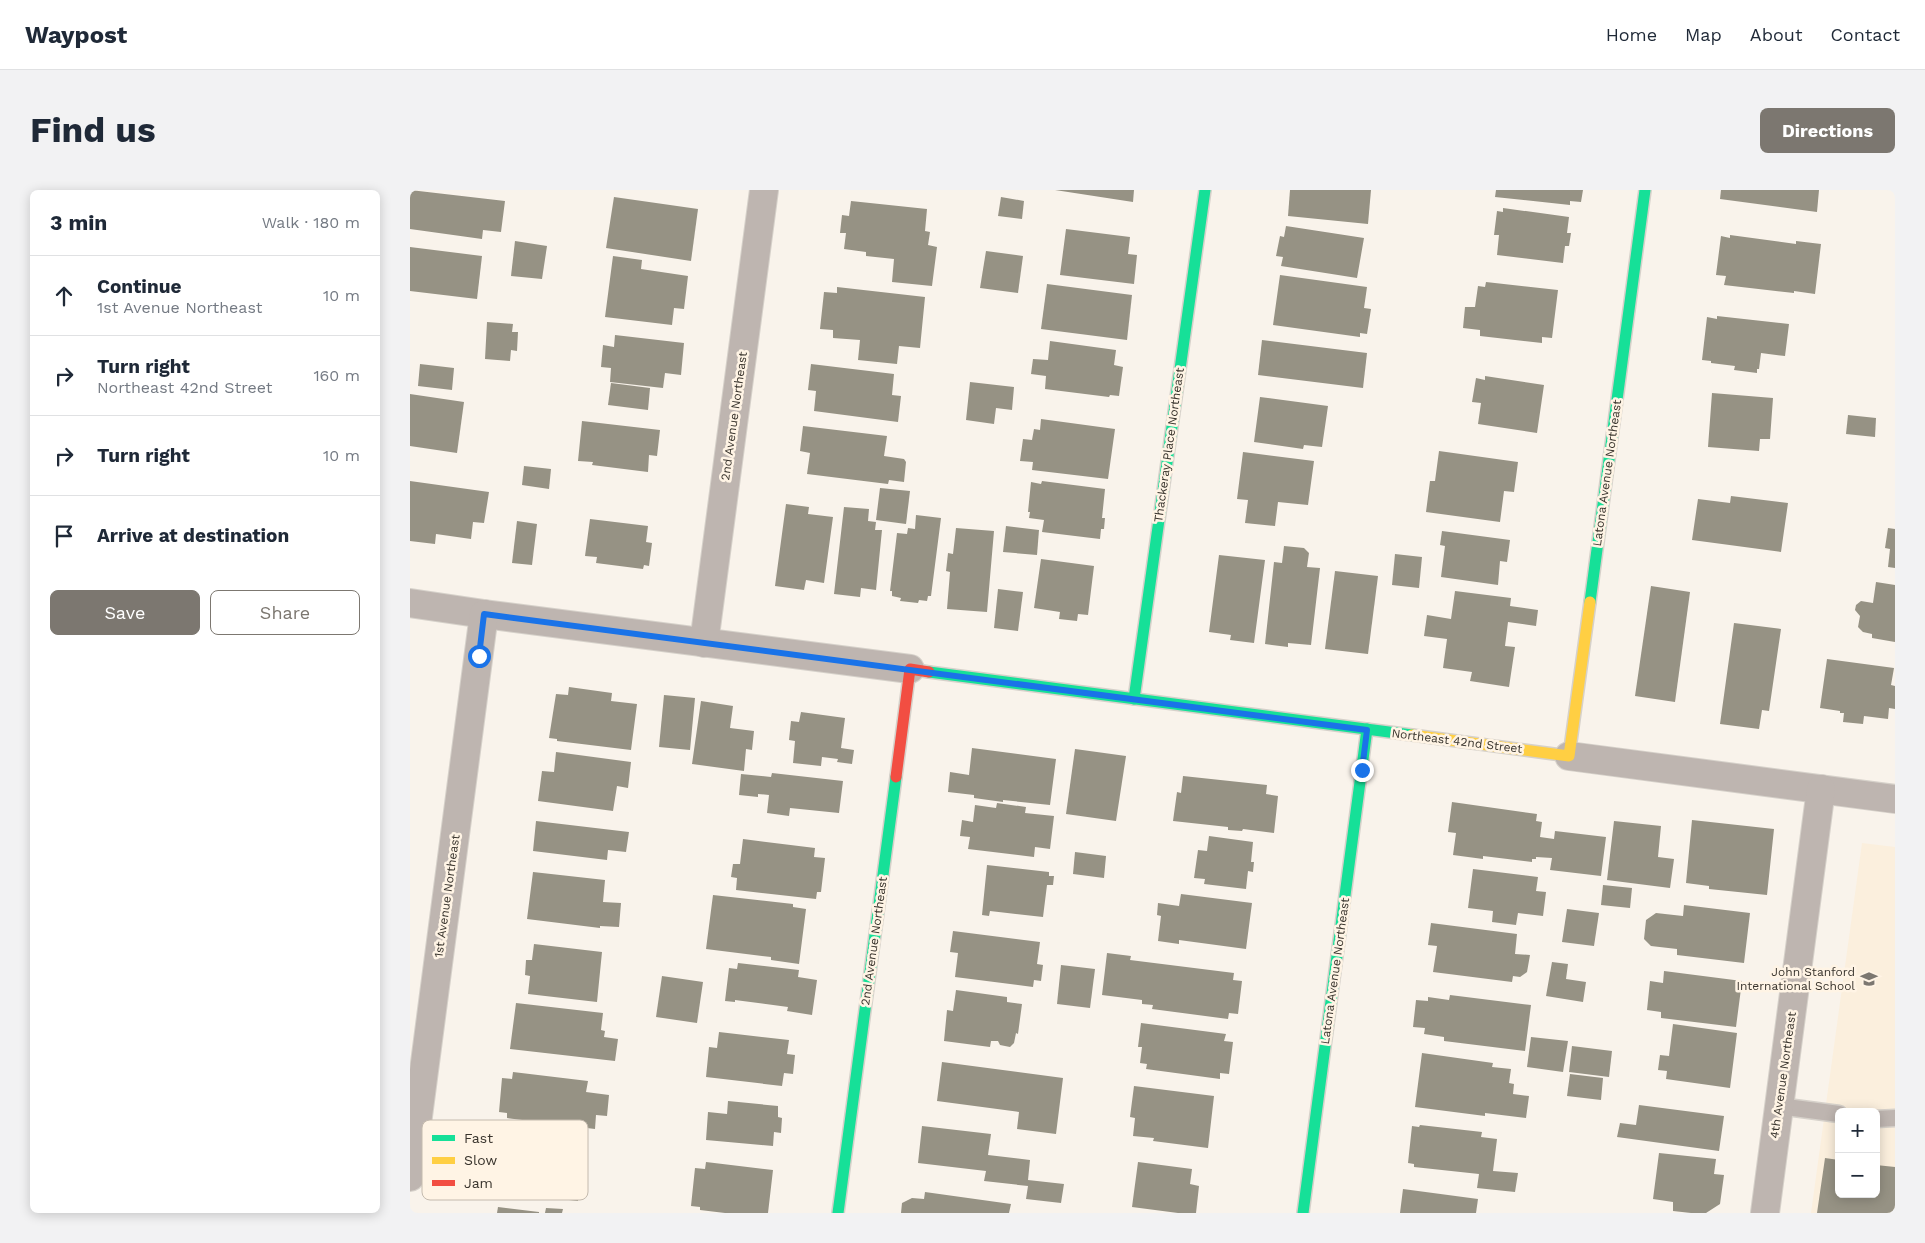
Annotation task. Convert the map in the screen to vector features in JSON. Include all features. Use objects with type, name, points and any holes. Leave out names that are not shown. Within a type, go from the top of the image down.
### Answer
[{"type":"street","name":"2nd Avenue Northeast","points":[[704,642],[764,190]]},
{"type":"street","name":"Thackeray Place Northeast","points":[[1134,699],[1205,190]]},
{"type":"street","name":"Latona Avenue Northeast","points":[[1569,756],[1645,190]]},
{"type":"street","name":"Northeast 42nd Street","points":[[410,603],[1895,799]]},
{"type":"street","name":"1st Avenue Northeast","points":[[410,1177],[484,614]]},
{"type":"street","name":"2nd Avenue Northeast","points":[[838,1213],[910,669]]},
{"type":"street","name":"Latona Avenue Northeast","points":[[1303,1213],[1367,730]]},
{"type":"street","name":"4th Avenue Northeast","points":[[1765,1213],[1821,789]]},
{"type":"lane","points":[[1779,1106],[1835,1113]]},
{"type":"lane","points":[[1880,1119],[1895,1118]]},
{"type":"shaded area","name":"John Stanford International School","points":[[1862,843],[1895,847],[1895,1213],[1811,1213]]},
{"type":"building","points":[[410,190],[505,201],[501,232],[483,230],[482,239],[410,229]]},
{"type":"building","points":[[1055,190],[1134,190],[1133,202]]},
{"type":"building","points":[[1290,190],[1371,190],[1368,224],[1288,216]]},
{"type":"building","points":[[1496,190],[1583,190],[1581,202],[1570,201],[1570,205],[1495,197]]},
{"type":"building","points":[[1721,190],[1819,190],[1817,212],[1720,199]]},
{"type":"building","points":[[614,197],[698,209],[691,261],[606,248]]},
{"type":"building","points":[[1001,197],[1024,201],[1022,219],[998,216]]},
{"type":"building","points":[[851,201],[927,209],[925,231],[930,232],[928,245],[937,247],[932,286],[892,282],[894,259],[866,256],[866,252],[844,249],[846,233],[840,233],[842,215],[849,216]]},
{"type":"building","points":[[1503,208],[1569,217],[1567,233],[1571,233],[1569,246],[1565,246],[1563,263],[1497,255],[1499,235],[1494,235],[1497,211],[1503,212]]},
{"type":"building","points":[[1286,226],[1364,238],[1357,278],[1281,266],[1283,257],[1276,256],[1280,236],[1284,237]]},
{"type":"building","points":[[1066,229],[1130,237],[1128,254],[1137,255],[1134,284],[1060,275]]},
{"type":"building","points":[[1730,235],[1796,244],[1796,241],[1821,244],[1815,294],[1724,285],[1726,276],[1716,275],[1721,236],[1730,238]]},
{"type":"building","points":[[515,241],[547,246],[542,279],[511,276]]},
{"type":"building","points":[[410,247],[482,256],[477,299],[410,291]]},
{"type":"building","points":[[986,251],[1023,256],[1018,293],[980,288]]},
{"type":"building","points":[[613,256],[642,260],[641,269],[688,276],[684,309],[674,308],[672,325],[605,317]]},
{"type":"building","points":[[1280,275],[1367,287],[1364,308],[1371,309],[1367,334],[1360,333],[1360,337],[1273,325]]},
{"type":"building","points":[[1486,282],[1558,290],[1552,338],[1542,337],[1542,343],[1480,336],[1480,330],[1463,328],[1465,307],[1475,307],[1478,286],[1485,287]]},
{"type":"building","points":[[1047,284],[1132,295],[1127,340],[1041,329]]},
{"type":"building","points":[[837,287],[925,297],[920,348],[899,346],[897,364],[858,360],[860,340],[833,338],[833,330],[820,329],[824,292],[837,293]]},
{"type":"building","points":[[1717,316],[1789,324],[1785,356],[1761,353],[1757,373],[1734,370],[1735,366],[1702,360],[1707,317],[1717,319]]},
{"type":"building","points":[[487,322],[513,324],[512,332],[518,332],[517,351],[511,350],[510,361],[485,359]]},
{"type":"building","points":[[615,335],[684,343],[681,375],[665,373],[663,388],[610,382],[611,368],[601,367],[603,345],[614,347]]},
{"type":"building","points":[[1262,340],[1367,353],[1363,388],[1258,375]]},
{"type":"building","points":[[1050,341],[1116,350],[1114,365],[1123,367],[1119,396],[1110,395],[1109,397],[1045,389],[1046,376],[1031,374],[1033,359],[1048,360]]},
{"type":"building","points":[[420,364],[454,368],[452,390],[418,386]]},
{"type":"building","points":[[811,364],[894,374],[892,395],[901,396],[898,422],[814,411],[816,391],[808,390]]},
{"type":"building","points":[[1485,376],[1544,385],[1537,433],[1478,424],[1481,403],[1472,402],[1476,378],[1485,380]]},
{"type":"building","points":[[970,382],[1014,387],[1012,410],[996,408],[994,424],[966,420]]},
{"type":"building","points":[[611,383],[650,388],[648,410],[608,405]]},
{"type":"building","points":[[1712,393],[1773,398],[1770,439],[1760,439],[1759,451],[1708,447]]},
{"type":"building","points":[[410,394],[464,402],[457,453],[410,446]]},
{"type":"building","points":[[1260,397],[1328,406],[1322,447],[1304,445],[1303,449],[1254,442]]},
{"type":"building","points":[[1848,415],[1876,418],[1875,437],[1846,434]]},
{"type":"building","points":[[1041,419],[1115,429],[1108,479],[1032,470],[1033,462],[1020,461],[1023,439],[1032,440],[1034,429],[1040,430]]},
{"type":"building","points":[[582,421],[660,430],[657,456],[649,455],[648,472],[592,465],[593,462],[578,461]]},
{"type":"building","points":[[803,426],[887,436],[884,456],[904,459],[906,462],[904,482],[889,480],[888,484],[807,474],[810,453],[800,451]]},
{"type":"building","points":[[1439,451],[1518,462],[1514,492],[1504,491],[1500,522],[1426,512],[1430,481],[1435,481]]},
{"type":"building","points":[[1243,452],[1314,461],[1308,505],[1278,502],[1275,526],[1245,523],[1248,500],[1237,499]]},
{"type":"building","points":[[524,466],[551,469],[549,489],[522,485]]},
{"type":"building","points":[[410,481],[489,492],[484,523],[473,522],[471,539],[436,534],[435,544],[410,541]]},
{"type":"building","points":[[1042,481],[1105,489],[1102,518],[1105,518],[1104,529],[1101,529],[1100,539],[1042,532],[1044,520],[1029,518],[1030,512],[1028,512],[1031,482],[1041,484]]},
{"type":"building","points":[[880,488],[910,491],[906,524],[876,520]]},
{"type":"building","points":[[1731,496],[1788,503],[1781,552],[1692,540],[1698,499],[1730,503]]},
{"type":"building","points":[[786,504],[809,507],[808,514],[833,517],[824,583],[806,580],[804,590],[775,586]]},
{"type":"building","points":[[844,507],[869,509],[868,521],[876,522],[875,530],[882,530],[876,590],[861,588],[860,597],[834,594]]},
{"type":"building","points":[[916,515],[941,518],[931,596],[928,596],[927,601],[919,600],[918,603],[900,601],[901,598],[892,596],[892,591],[890,591],[897,533],[907,534],[908,528],[915,529]]},
{"type":"building","points":[[590,519],[648,526],[646,542],[652,543],[649,566],[644,565],[643,569],[596,563],[597,557],[585,556]]},
{"type":"building","points":[[517,521],[537,524],[532,565],[512,563]]},
{"type":"building","points":[[1006,526],[1039,530],[1037,555],[1003,552]]},
{"type":"building","points":[[956,528],[994,531],[987,612],[947,609],[950,572],[946,571],[948,553],[953,554]]},
{"type":"building","points":[[1888,528],[1895,529],[1895,568],[1888,567],[1890,549],[1885,548]]},
{"type":"building","points":[[1442,531],[1510,540],[1507,562],[1500,561],[1498,585],[1441,577],[1445,546],[1440,545]]},
{"type":"building","points":[[1284,546],[1304,548],[1309,553],[1307,567],[1320,568],[1311,645],[1288,643],[1288,647],[1265,644],[1274,562],[1282,563]]},
{"type":"building","points":[[1395,554],[1422,557],[1419,588],[1392,585]]},
{"type":"building","points":[[1219,555],[1265,560],[1254,643],[1230,640],[1231,635],[1209,632]]},
{"type":"building","points":[[1041,559],[1094,566],[1088,615],[1078,614],[1077,621],[1059,619],[1060,612],[1034,608]]},
{"type":"building","points":[[1335,571],[1378,576],[1368,654],[1325,649]]},
{"type":"building","points":[[1876,582],[1895,585],[1895,642],[1872,638],[1872,634],[1863,632],[1858,627],[1860,616],[1855,610],[1856,605],[1861,601],[1873,603]]},
{"type":"building","points":[[1651,586],[1690,592],[1675,702],[1635,696]]},
{"type":"building","points":[[998,589],[1023,592],[1018,631],[994,628]]},
{"type":"building","points":[[1455,591],[1511,598],[1510,606],[1538,610],[1536,626],[1508,622],[1505,646],[1515,647],[1509,687],[1470,681],[1472,672],[1443,668],[1447,639],[1424,636],[1427,615],[1451,619]]},
{"type":"building","points":[[1734,623],[1781,629],[1769,711],[1762,710],[1759,729],[1720,724]]},
{"type":"building","points":[[1827,659],[1894,668],[1891,685],[1895,686],[1895,709],[1889,708],[1888,719],[1864,716],[1863,724],[1843,722],[1844,713],[1820,708]]},
{"type":"building","points":[[569,687],[612,693],[611,701],[637,704],[631,750],[557,741],[557,739],[549,738],[556,694],[568,695]]},
{"type":"building","points":[[664,695],[695,698],[690,750],[659,747]]},
{"type":"building","points":[[701,701],[733,706],[730,728],[754,731],[752,750],[746,749],[744,771],[692,764]]},
{"type":"building","points":[[801,712],[845,718],[841,748],[854,750],[852,764],[837,762],[838,759],[822,757],[821,766],[793,763],[795,741],[789,740],[791,721],[799,722]]},
{"type":"building","points":[[972,748],[1056,759],[1050,805],[1003,800],[1003,802],[974,798],[974,795],[948,792],[950,772],[969,775]]},
{"type":"building","points":[[1075,749],[1126,756],[1116,821],[1066,814]]},
{"type":"building","points":[[556,752],[631,762],[628,788],[617,786],[613,811],[538,801],[542,771],[554,772]]},
{"type":"building","points":[[772,773],[843,781],[839,813],[790,808],[789,816],[767,813],[769,795],[758,794],[758,797],[739,795],[741,774],[771,777]]},
{"type":"building","points":[[1183,776],[1267,785],[1266,794],[1278,796],[1274,833],[1243,829],[1242,831],[1228,830],[1228,827],[1173,821],[1177,792],[1181,793]]},
{"type":"building","points":[[1452,802],[1537,814],[1536,821],[1542,822],[1540,837],[1554,839],[1555,831],[1606,837],[1601,876],[1550,870],[1552,858],[1536,857],[1536,859],[1532,859],[1532,862],[1483,856],[1483,859],[1453,855],[1456,833],[1448,832]]},
{"type":"building","points":[[997,803],[1026,807],[1025,813],[1054,816],[1050,849],[1035,847],[1034,857],[968,849],[970,837],[960,836],[962,820],[973,822],[975,805],[996,808]]},
{"type":"building","points":[[1692,820],[1774,829],[1767,895],[1709,889],[1709,886],[1686,883]]},
{"type":"building","points":[[536,821],[629,832],[626,852],[608,850],[607,860],[533,851]]},
{"type":"building","points":[[1614,821],[1661,826],[1658,857],[1674,859],[1670,888],[1607,880]]},
{"type":"building","points":[[1209,836],[1253,842],[1251,862],[1254,862],[1253,872],[1248,871],[1246,889],[1204,884],[1205,879],[1194,878],[1198,850],[1207,851]]},
{"type":"building","points":[[743,839],[815,848],[814,857],[825,858],[821,892],[817,892],[816,899],[736,890],[737,878],[731,877],[733,864],[740,864]]},
{"type":"building","points":[[1075,852],[1106,856],[1104,878],[1073,874]]},
{"type":"building","points":[[987,865],[1049,872],[1049,876],[1054,876],[1053,885],[1047,885],[1043,917],[990,911],[989,916],[982,915]]},
{"type":"building","points":[[1473,869],[1538,877],[1536,891],[1546,892],[1543,916],[1518,913],[1516,925],[1492,922],[1493,911],[1468,908]]},
{"type":"building","points":[[533,872],[605,880],[603,902],[621,903],[619,927],[600,926],[600,928],[527,919]]},
{"type":"building","points":[[1603,885],[1632,888],[1630,908],[1601,905]]},
{"type":"building","points":[[1181,894],[1252,903],[1246,949],[1179,940],[1179,944],[1158,941],[1161,916],[1157,915],[1158,903],[1179,906]]},
{"type":"building","points":[[713,895],[793,904],[793,907],[806,909],[799,964],[771,960],[771,957],[706,949]]},
{"type":"building","points":[[1684,905],[1750,913],[1744,963],[1677,955],[1677,949],[1651,946],[1644,939],[1646,920],[1656,913],[1683,916]]},
{"type":"building","points":[[1567,909],[1599,913],[1594,946],[1562,942]]},
{"type":"building","points":[[1431,923],[1517,934],[1515,954],[1530,955],[1527,972],[1520,977],[1513,976],[1512,982],[1433,972],[1437,946],[1428,945]]},
{"type":"building","points":[[953,931],[1040,942],[1037,964],[1043,965],[1041,981],[1034,980],[1033,987],[955,977],[958,953],[950,952]]},
{"type":"building","points":[[534,944],[602,952],[597,1002],[528,994],[530,976],[525,975],[526,960],[532,960]]},
{"type":"building","points":[[1107,953],[1131,956],[1130,960],[1234,973],[1233,980],[1242,981],[1238,1014],[1229,1013],[1228,1019],[1152,1009],[1153,1005],[1142,1004],[1142,1000],[1102,995]]},
{"type":"building","points":[[1552,962],[1568,964],[1566,979],[1586,982],[1583,1002],[1546,996]]},
{"type":"building","points":[[738,963],[799,970],[798,977],[817,980],[812,1015],[787,1011],[788,1007],[735,1000],[735,1002],[725,1001],[729,968],[737,969]]},
{"type":"building","points":[[1061,965],[1095,969],[1090,1008],[1057,1004]]},
{"type":"building","points":[[1664,971],[1742,981],[1736,1027],[1661,1018],[1661,1012],[1647,1010],[1650,981],[1663,983]]},
{"type":"building","points":[[662,976],[703,982],[697,1023],[656,1017]]},
{"type":"building","points":[[956,990],[1007,997],[1007,1002],[1022,1004],[1018,1034],[1016,1033],[1014,1043],[1010,1047],[1000,1045],[998,1041],[991,1041],[990,1047],[944,1041],[947,1010],[953,1011]]},
{"type":"building","points":[[1450,995],[1531,1005],[1525,1051],[1444,1041],[1444,1037],[1424,1034],[1425,1028],[1413,1027],[1416,1000],[1428,1001],[1428,997],[1449,1000]]},
{"type":"building","points":[[516,1003],[603,1013],[601,1030],[605,1031],[604,1037],[618,1039],[615,1061],[510,1049]]},
{"type":"building","points":[[1141,1023],[1226,1034],[1224,1041],[1233,1042],[1229,1074],[1220,1073],[1220,1079],[1146,1069],[1147,1064],[1140,1063],[1142,1047],[1138,1047]]},
{"type":"building","points":[[1673,1024],[1737,1033],[1730,1088],[1666,1079],[1667,1071],[1658,1070],[1660,1055],[1669,1056]]},
{"type":"building","points":[[719,1032],[789,1040],[787,1054],[795,1055],[793,1074],[784,1073],[782,1086],[706,1077],[709,1047],[717,1048]]},
{"type":"building","points":[[1531,1037],[1568,1041],[1563,1072],[1527,1067]]},
{"type":"building","points":[[1572,1046],[1612,1051],[1609,1077],[1569,1072]]},
{"type":"building","points":[[1422,1053],[1493,1063],[1492,1067],[1511,1069],[1509,1083],[1514,1084],[1513,1094],[1529,1096],[1526,1118],[1485,1113],[1485,1116],[1415,1107]]},
{"type":"building","points":[[942,1062],[1063,1078],[1056,1134],[1017,1129],[1019,1112],[937,1101]]},
{"type":"building","points":[[513,1072],[588,1081],[586,1092],[609,1095],[607,1116],[596,1115],[595,1129],[588,1128],[588,1120],[523,1120],[507,1118],[507,1113],[499,1112],[502,1078],[512,1079]]},
{"type":"building","points":[[1570,1074],[1603,1078],[1601,1100],[1567,1096]]},
{"type":"building","points":[[1134,1086],[1214,1096],[1208,1148],[1153,1141],[1154,1138],[1133,1136],[1135,1118],[1130,1117]]},
{"type":"building","points":[[728,1101],[778,1106],[778,1117],[782,1118],[781,1133],[774,1132],[773,1146],[706,1140],[708,1112],[727,1114]]},
{"type":"building","points":[[1639,1105],[1724,1116],[1719,1151],[1617,1137],[1620,1123],[1636,1125]]},
{"type":"building","points":[[1420,1125],[1482,1132],[1481,1137],[1497,1139],[1493,1171],[1518,1173],[1515,1192],[1477,1188],[1479,1174],[1414,1167],[1414,1164],[1408,1163],[1412,1126],[1419,1127]]},
{"type":"building","points":[[922,1126],[991,1134],[988,1155],[1030,1160],[1028,1180],[1064,1184],[1061,1203],[1026,1199],[1028,1186],[984,1181],[986,1171],[918,1163]]},
{"type":"building","points":[[1659,1153],[1716,1159],[1714,1174],[1724,1175],[1720,1204],[1706,1213],[1691,1213],[1673,1211],[1673,1202],[1653,1199]]},
{"type":"building","points":[[1825,1158],[1835,1159],[1835,1198],[1880,1198],[1880,1165],[1895,1167],[1895,1213],[1817,1213]]},
{"type":"building","points":[[706,1162],[773,1170],[768,1213],[725,1213],[700,1210],[700,1207],[691,1206],[695,1168],[705,1169]]},
{"type":"building","points":[[1138,1162],[1192,1169],[1190,1184],[1199,1186],[1196,1213],[1178,1213],[1132,1207]]},
{"type":"building","points":[[1403,1189],[1478,1199],[1476,1213],[1400,1213]]},
{"type":"building","points":[[925,1192],[1011,1204],[1009,1213],[901,1213],[902,1203],[912,1198],[924,1199]]},
{"type":"building","points":[[498,1207],[539,1212],[539,1213],[497,1213]]},
{"type":"building","points":[[546,1208],[563,1209],[562,1213],[545,1213]]},
{"type":"traffic: fast","points":[[1134,699],[1205,190]]},
{"type":"traffic: fast","points":[[1590,602],[1645,190]]},
{"type":"traffic: fast","points":[[929,672],[1412,735]]},
{"type":"traffic: fast","points":[[1303,1213],[1367,729]]},
{"type":"traffic: fast","points":[[838,1213],[896,777]]},
{"type":"traffic: slow","points":[[1412,735],[1569,756],[1590,602]]},
{"type":"traffic: jam","points":[[896,777],[910,669],[929,672]]},
{"type":"place","name":"John Stanford International School","points":[[1869,979]]},
{"type":"route","points":[[479,656],[484,614],[1367,730],[1362,770]]}]
